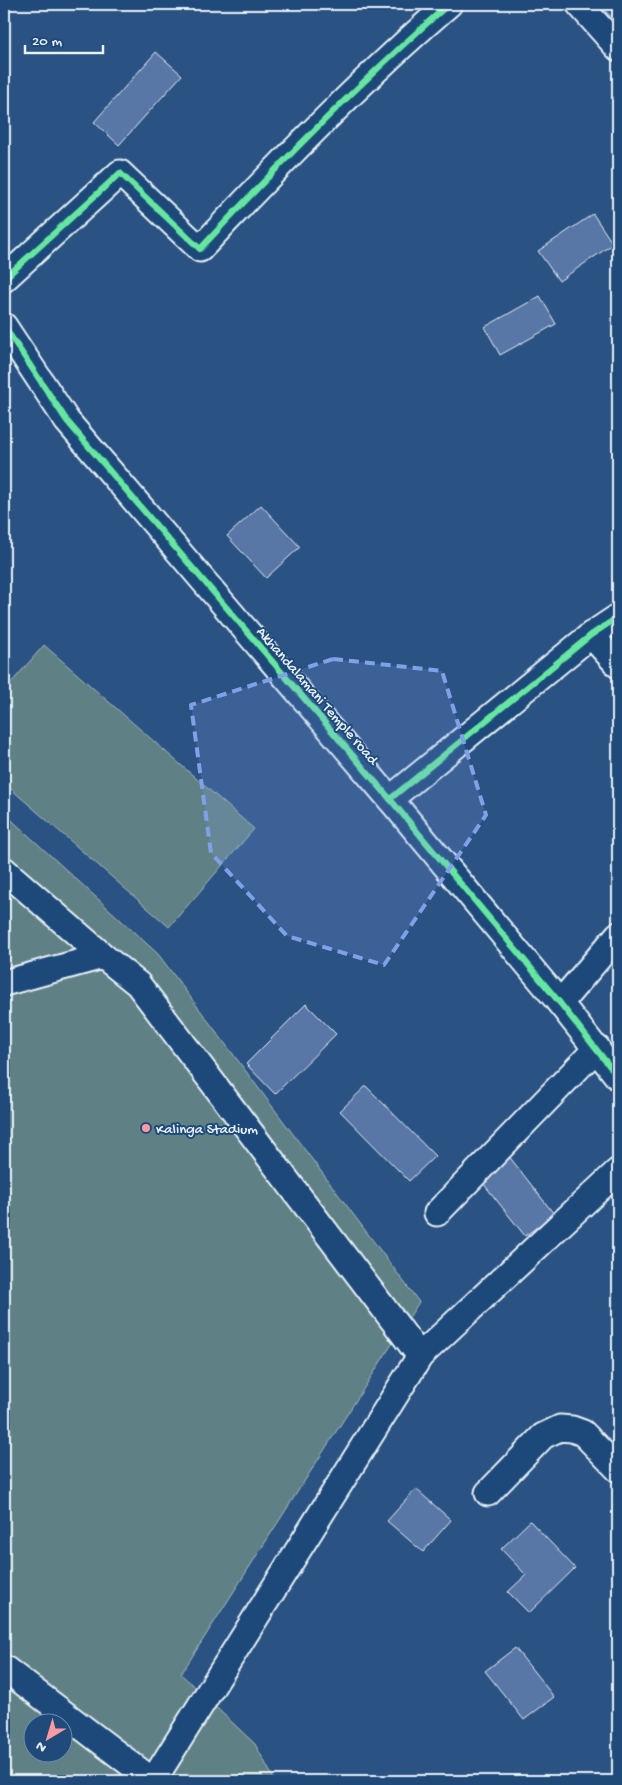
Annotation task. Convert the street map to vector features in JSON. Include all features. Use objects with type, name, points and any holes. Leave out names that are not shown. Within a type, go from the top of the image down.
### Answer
[{"type":"street","points":[[4,279],[120,173],[200,249],[336,107],[399,47],[449,4]]},
{"type":"street","points":[[579,4],[618,48]]},
{"type":"street","name":"Akhandalamani Temple road","points":[[4,326],[68,422],[390,800],[560,1003],[618,1077]]},
{"type":"street","points":[[390,800],[591,636],[618,617]]},
{"type":"street","points":[[591,636],[618,665]]},
{"type":"street","points":[[4,870],[138,984],[420,1356]]},
{"type":"street","points":[[560,1003],[618,935]]},
{"type":"street","points":[[4,983],[103,956]]},
{"type":"street","points":[[437,1213],[597,1048]]},
{"type":"street","points":[[4,1668],[153,1781],[420,1356],[618,1171]]},
{"type":"street","points":[[488,1493],[543,1436],[560,1428],[572,1428],[583,1433],[596,1444],[618,1469]]},
{"type":"highlighted area","points":[[333,659],[442,671],[486,815],[384,965],[287,936],[211,853],[191,705]]},
{"type":"green space","points":[[44,645],[254,829],[169,927],[4,783],[4,691]]},
{"type":"green space","name":"Kalinga Stadium","points":[[4,813],[158,954],[419,1302],[181,1674],[255,1744],[275,1781],[4,1781]]},
{"type":"building","points":[[156,52],[182,75],[119,145],[94,122]]},
{"type":"building","points":[[593,214],[613,244],[559,281],[538,251]]},
{"type":"building","points":[[540,296],[556,324],[500,355],[485,327]]},
{"type":"building","points":[[261,505],[300,547],[266,578],[227,536]]},
{"type":"building","points":[[306,1004],[336,1034],[275,1094],[246,1064]]},
{"type":"building","points":[[366,1086],[435,1156],[409,1181],[340,1111]]},
{"type":"building","points":[[508,1155],[554,1214],[525,1236],[479,1178]]},
{"type":"building","points":[[416,1489],[451,1520],[423,1552],[387,1521]]},
{"type":"building","points":[[530,1521],[575,1568],[529,1613],[508,1592],[526,1575],[501,1549]]},
{"type":"building","points":[[515,1648],[554,1697],[524,1720],[485,1671]]},
{"type":"waterway","points":[[600,10],[618,28]]},
{"type":"cycle path","points":[[4,279],[120,173],[200,249],[322,123],[384,62],[449,4]]},
{"type":"cycle path","points":[[4,326],[67,421],[390,799],[560,1003],[618,1077]]},
{"type":"cycle path","points":[[390,799],[591,635],[618,617]]},
{"type":"place","name":"Kalinga Stadium","points":[[146,1128]]}]
